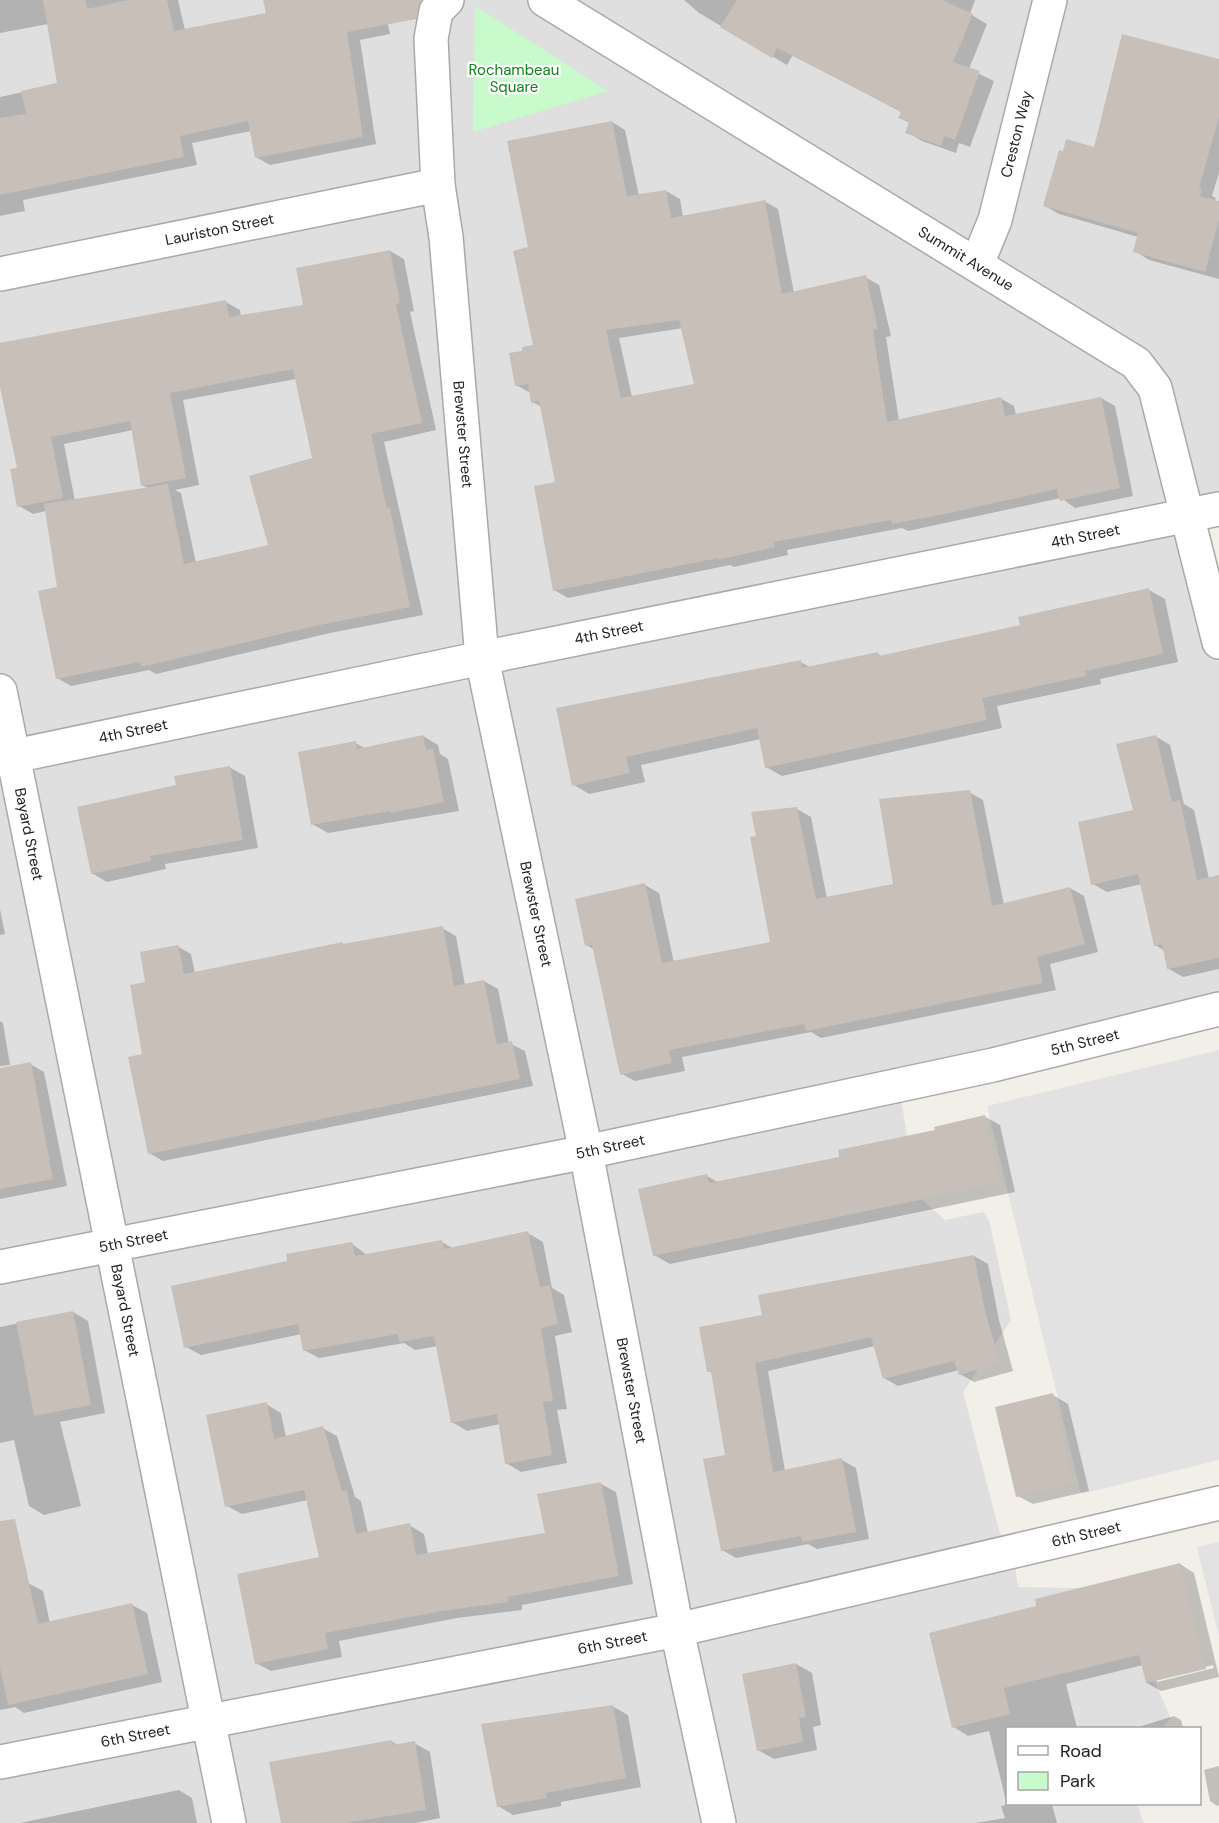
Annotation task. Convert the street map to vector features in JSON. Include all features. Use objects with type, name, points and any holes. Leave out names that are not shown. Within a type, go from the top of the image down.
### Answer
[{"type":"street","name":"Brewster Street","points":[[447,0],[436,10],[431,39],[438,185],[446,237],[482,658],[586,1152],[677,1630],[719,1823]]},
{"type":"street","name":"Summit Avenue","points":[[544,0],[1136,363],[1155,388],[1219,642]]},
{"type":"street","name":"Creston Way","points":[[977,264],[995,220],[1050,0]]},
{"type":"street","name":"Lauriston Street","points":[[0,274],[438,185]]},
{"type":"street","name":"4th Street","points":[[6,758],[482,658],[1219,509]]},
{"type":"street","name":"Bayard Street","points":[[0,691],[6,758],[112,1245],[229,1823]]},
{"type":"street","name":"5th Street","points":[[0,1268],[586,1152],[993,1065],[1219,1009]]},
{"type":"street","name":"6th Street","points":[[0,1761],[677,1630],[1219,1503]]},
{"type":"shaded area","points":[[0,0],[1219,0],[1219,496],[1189,503],[1201,594],[1219,664],[1219,996],[897,1075],[917,1195],[945,1220],[983,1212],[989,1220],[1011,1320],[963,1392],[1000,1534],[1011,1539],[1018,1587],[1123,1589],[1140,1648],[1171,1719],[1162,1727],[1006,1727],[1006,1805],[1137,1805],[1144,1823],[0,1823]]},
{"type":"shaded area","points":[[1219,1050],[1219,1460],[1081,1494],[987,1106]]},
{"type":"shaded area","points":[[1219,1542],[1219,1637],[1197,1547]]},
{"type":"green space","name":"Rochambeau Square","points":[[475,6],[608,91],[473,132]]},
{"type":"building","points":[[43,0],[85,0],[87,9],[128,0],[167,0],[174,31],[266,13],[263,0],[421,0],[416,19],[347,32],[363,137],[255,158],[248,121],[180,136],[184,157],[0,195],[0,118],[26,114],[21,91],[57,83]]},
{"type":"building","points":[[737,0],[942,0],[973,14],[953,62],[980,71],[955,140],[944,136],[941,146],[905,133],[909,122],[898,118],[901,113],[898,110],[777,48],[772,58],[720,27]]},
{"type":"building","points":[[1122,34],[1219,59],[1219,117],[1199,188],[1202,189],[1200,196],[1219,201],[1219,219],[1205,272],[1133,252],[1138,233],[1043,206],[1059,150],[1063,151],[1066,139],[1094,147]]},
{"type":"building","points":[[612,121],[627,196],[666,190],[671,218],[765,200],[782,294],[866,275],[878,329],[873,330],[887,422],[1001,397],[1005,416],[1101,397],[1120,488],[1060,501],[1057,489],[892,524],[891,520],[774,542],[775,547],[718,560],[718,558],[553,591],[534,486],[555,482],[539,401],[531,403],[528,384],[515,386],[509,353],[522,351],[522,347],[533,345],[513,251],[528,247],[507,141]],"holes":[[[679,320],[694,384],[621,398],[606,330]]]},
{"type":"building","points":[[390,250],[400,303],[396,304],[422,423],[371,434],[387,509],[390,508],[410,607],[315,626],[141,667],[140,662],[56,679],[38,591],[57,587],[44,504],[168,484],[184,564],[268,545],[249,476],[312,458],[293,369],[170,393],[186,478],[141,486],[130,421],[51,437],[63,498],[17,507],[10,469],[17,468],[0,387],[0,343],[226,300],[229,317],[303,305],[296,268]]},
{"type":"building","points":[[1149,588],[1163,654],[1085,671],[1086,676],[982,698],[987,720],[765,768],[757,728],[626,757],[630,773],[572,786],[556,708],[801,660],[802,668],[878,652],[879,656],[1020,625],[1018,617]]},
{"type":"building","points":[[423,735],[426,750],[433,749],[444,802],[391,813],[390,811],[311,825],[298,752],[356,741],[357,749]]},
{"type":"building","points":[[1156,735],[1172,802],[1180,800],[1197,880],[1219,875],[1219,958],[1167,969],[1162,944],[1154,946],[1138,874],[1091,885],[1078,822],[1133,810],[1116,744]]},
{"type":"building","points":[[230,766],[243,840],[150,856],[151,861],[91,874],[77,807],[176,785],[174,776]]},
{"type":"building","points":[[970,790],[992,906],[1070,887],[1085,944],[1037,957],[1043,983],[806,1031],[804,1024],[669,1050],[672,1063],[620,1075],[592,945],[585,946],[575,899],[645,883],[662,963],[770,942],[750,837],[756,836],[751,812],[797,807],[816,899],[893,884],[879,799]]},
{"type":"building","points":[[443,926],[454,986],[484,980],[497,1044],[512,1041],[520,1079],[148,1154],[128,1057],[142,1054],[130,985],[145,982],[140,952],[178,945],[184,974],[343,942],[343,944]]},
{"type":"building","points":[[31,1062],[53,1179],[0,1189],[0,1068]]},
{"type":"building","points":[[985,1115],[1000,1183],[653,1256],[638,1189],[707,1174],[709,1183],[839,1157],[838,1150],[935,1130],[934,1127]]},
{"type":"building","points":[[528,1231],[540,1287],[550,1285],[558,1324],[541,1328],[553,1401],[543,1402],[552,1455],[505,1464],[497,1414],[451,1423],[434,1336],[399,1342],[398,1334],[303,1351],[298,1324],[184,1348],[171,1286],[287,1261],[286,1254],[352,1242],[355,1256],[442,1240],[444,1249]]},
{"type":"building","points":[[974,1255],[985,1311],[1000,1363],[959,1375],[954,1361],[883,1379],[871,1337],[755,1363],[773,1472],[842,1458],[856,1532],[802,1542],[801,1536],[721,1551],[703,1459],[725,1455],[711,1372],[707,1372],[699,1327],[762,1315],[758,1295]]},
{"type":"building","points":[[73,1311],[91,1405],[34,1416],[16,1322]]},
{"type":"building","points":[[1053,1393],[1074,1483],[1016,1497],[995,1407]]},
{"type":"building","points":[[267,1402],[274,1439],[323,1426],[342,1491],[347,1491],[356,1534],[410,1523],[416,1555],[545,1533],[537,1494],[601,1482],[619,1576],[507,1597],[508,1602],[442,1611],[325,1633],[328,1649],[255,1664],[237,1574],[319,1557],[304,1490],[225,1507],[206,1415]]},
{"type":"building","points":[[15,1519],[38,1624],[132,1603],[148,1674],[8,1705],[0,1668],[0,1521]]},
{"type":"building","points":[[1180,1563],[1206,1669],[1146,1683],[1139,1655],[1004,1688],[1010,1714],[952,1728],[929,1633],[1036,1606],[1035,1599]]},
{"type":"building","points":[[796,1663],[806,1717],[799,1718],[803,1742],[757,1751],[742,1674]]},
{"type":"building","points":[[613,1705],[626,1778],[546,1793],[547,1798],[497,1807],[481,1724]]},
{"type":"building","points":[[392,1740],[393,1745],[415,1741],[426,1810],[345,1823],[281,1823],[269,1762]]}]
